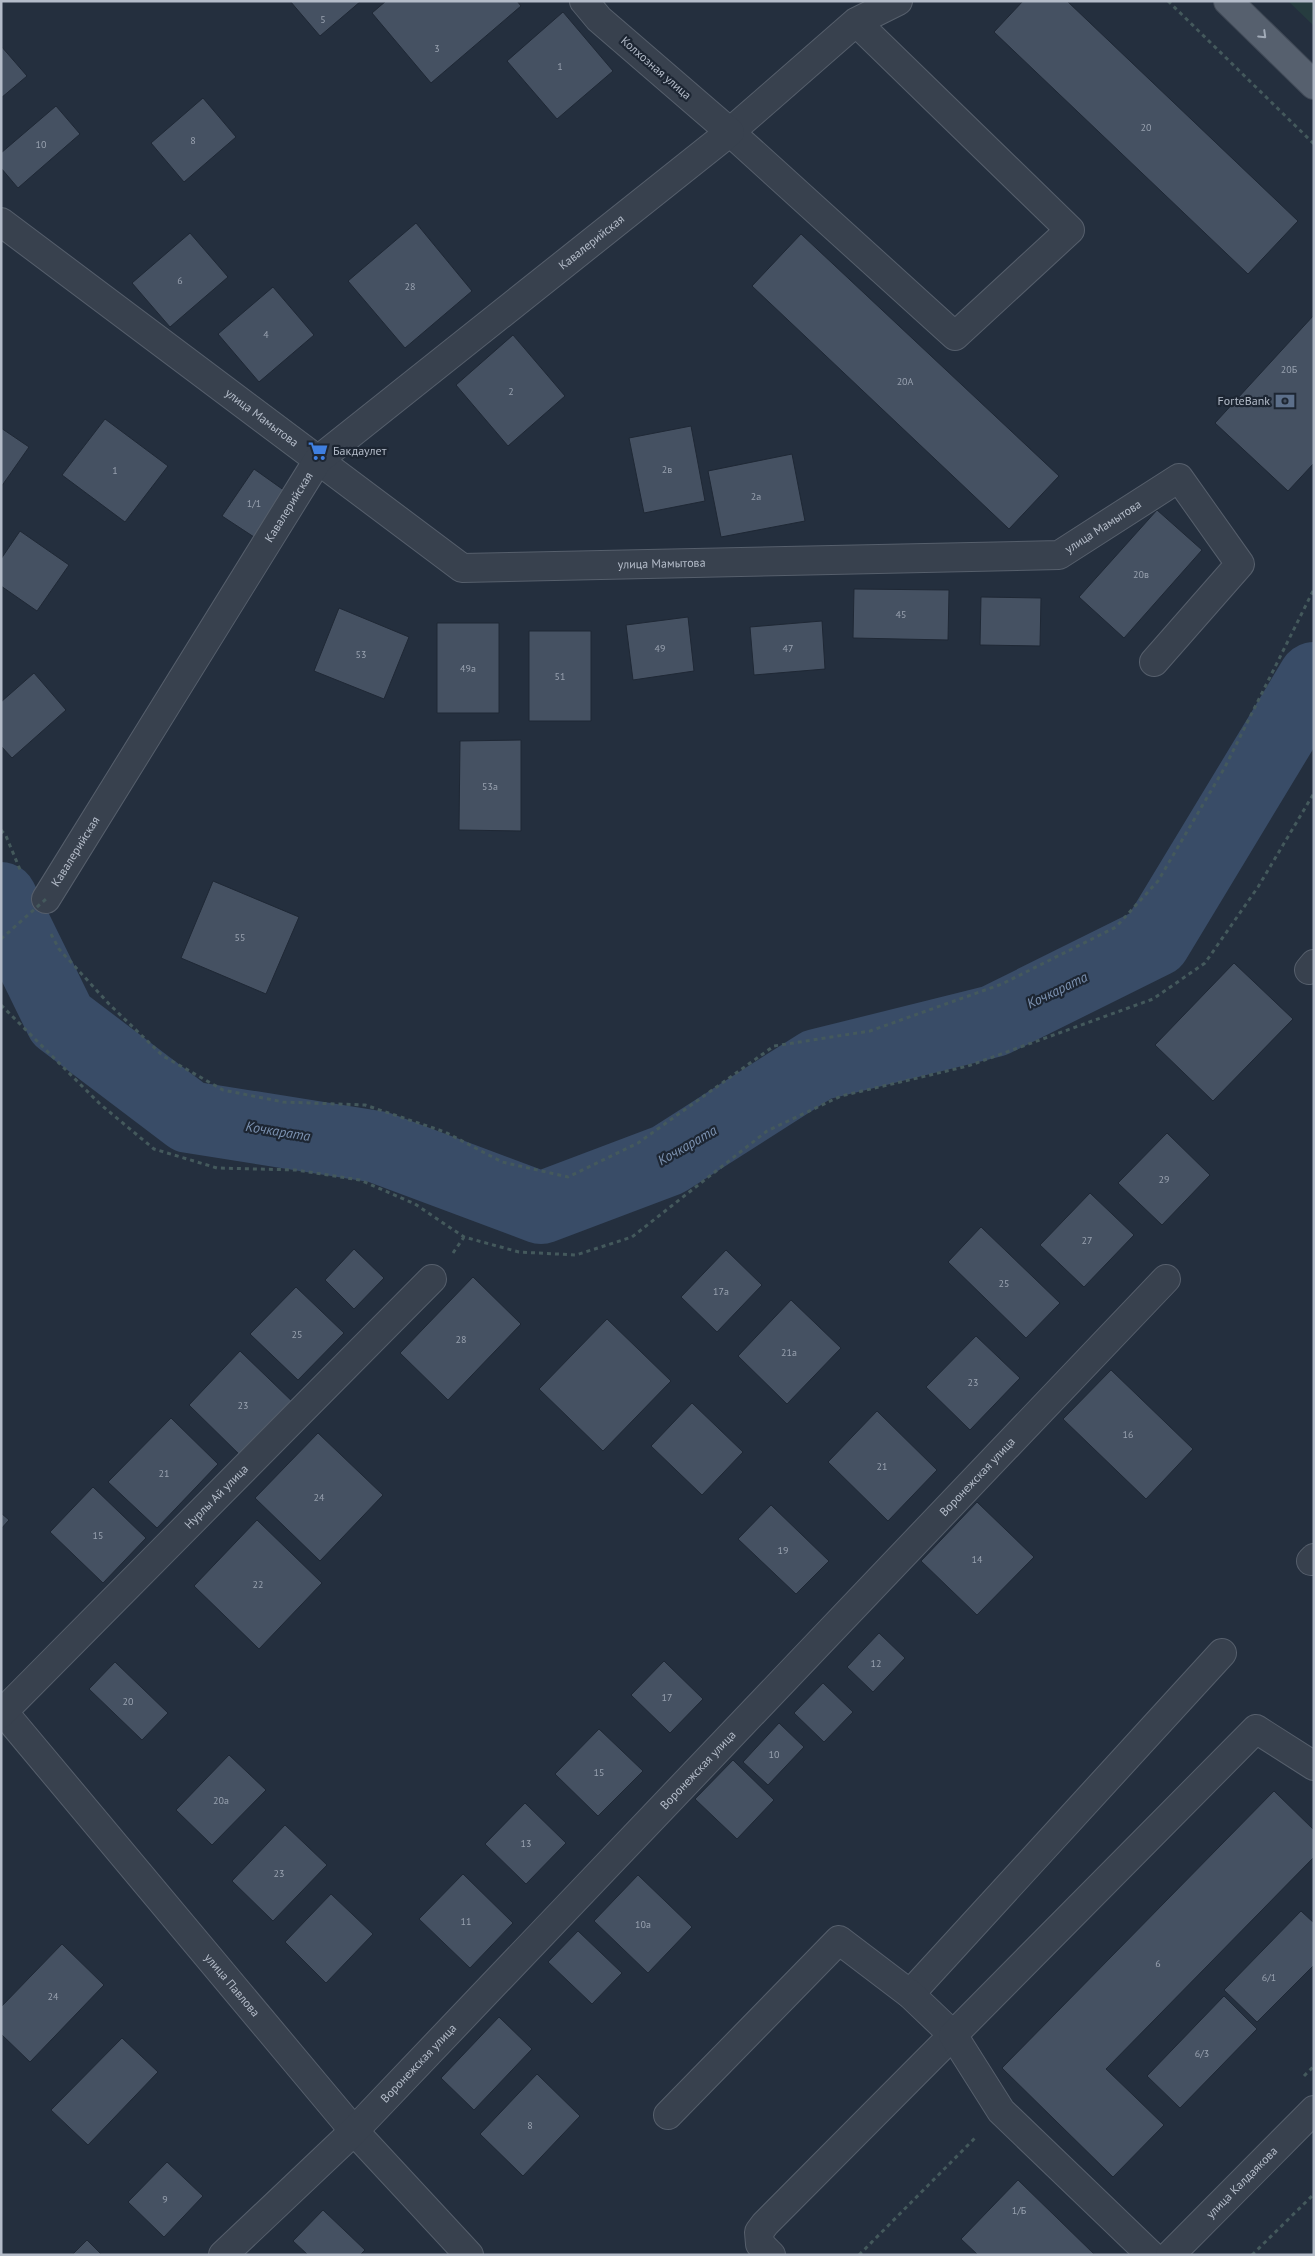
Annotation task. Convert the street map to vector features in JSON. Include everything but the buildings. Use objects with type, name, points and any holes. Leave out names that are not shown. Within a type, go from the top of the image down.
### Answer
[{"type":"main road","points":[[1228,1],[1314,85]]},
{"type":"street","name":"Колхозная улица","points":[[584,1],[599,19],[730,132],[955,336],[1070,230],[856,22]]},
{"type":"street","name":"Кавалерийская","points":[[40,902],[318,460],[730,132],[856,22],[892,3]]},
{"type":"street","name":"улица Мамытова","points":[[1,222],[462,568],[1059,555],[1179,478],[1240,564],[1154,662]]},
{"type":"street","name":"Нурлы Ай улица","points":[[2,1711],[432,1279]]},
{"type":"street","name":"Воронежская улица","points":[[223,2255],[354,2131],[1166,1279]]},
{"type":"street","points":[[910,1994],[1222,1653]]},
{"type":"street","name":"улица Павлова","points":[[2,1711],[354,2131],[469,2255]]},
{"type":"street","points":[[771,2255],[760,2244],[759,2232],[765,2224],[1256,1729],[1314,1766]]},
{"type":"street","points":[[668,2115],[839,1940],[910,1994],[953,2035],[1002,2111],[1151,2255]]},
{"type":"street","name":"улица Калдаякова","points":[[1170,2255],[1314,2110]]},
{"type":"path","points":[[1168,1],[1314,144]]},
{"type":"path","points":[[51,933],[60,949],[109,1004],[163,1056],[223,1090],[283,1102],[365,1105],[445,1132],[502,1162],[568,1177],[638,1143],[774,1046],[870,1031],[1002,984],[1116,927],[1158,881],[1225,767],[1314,589]]},
{"type":"path","points":[[1,1005],[100,1104],[154,1149],[217,1168],[296,1170],[360,1180],[415,1204],[464,1237],[519,1252],[576,1255],[632,1237],[767,1131],[841,1096],[968,1066],[1153,999],[1205,963],[1258,886],[1314,793]]},
{"type":"path","points":[[1,830],[6,836],[22,876]]},
{"type":"path","points":[[1,939],[40,902]]},
{"type":"path","points":[[859,2255],[1002,2111]]},
{"type":"path","points":[[1252,2255],[1314,2194]]},
{"type":"green space","points":[[1288,1],[1314,1],[1314,26]]},
{"type":"waterway","name":"Кочкарата","points":[[1,898],[61,1020],[189,1117],[378,1147],[541,1208],[668,1160],[817,1065],[994,1021],[1155,941],[1314,678]]},
{"type":"place","name":"ForteBank","points":[[1285,401]]},
{"type":"place","name":"Бакдаулет","points":[[318,451]]}]
